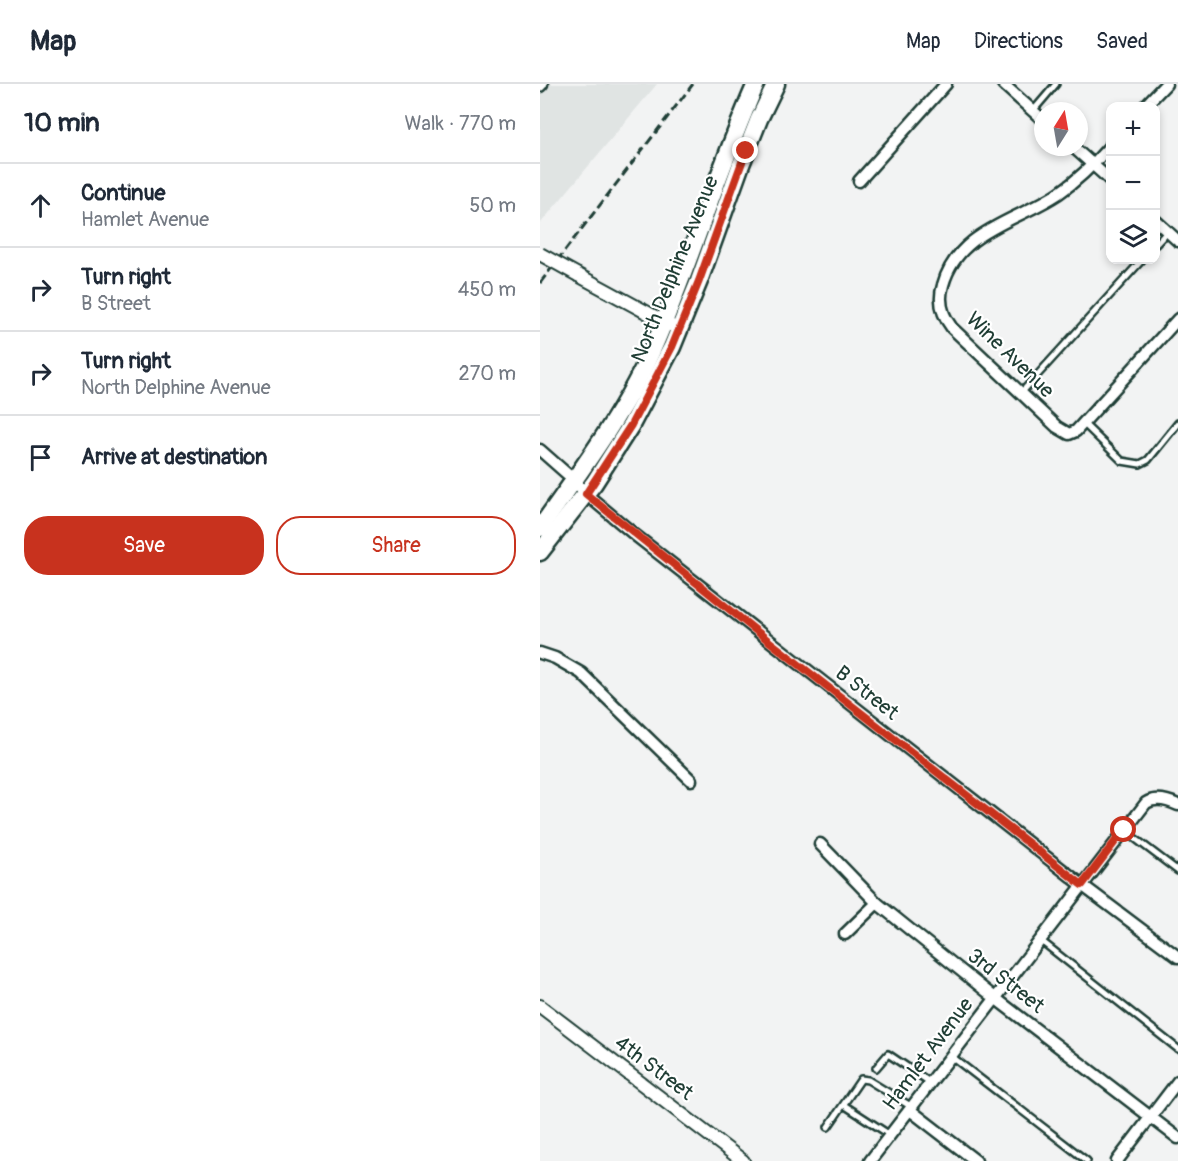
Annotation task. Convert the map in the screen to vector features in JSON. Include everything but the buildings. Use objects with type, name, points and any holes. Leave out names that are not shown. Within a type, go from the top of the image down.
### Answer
[{"type":"main road","name":"North Delphine Avenue","points":[[540,528],[574,480],[634,386],[664,322],[756,84]]},
{"type":"main road","name":"North Delphine Avenue","points":[[540,552],[586,494],[631,425],[680,329],[744,158],[776,84]]},
{"type":"street","points":[[859,181],[945,84]]},
{"type":"street","points":[[1003,84],[1033,111]]},
{"type":"street","points":[[1149,102],[1166,84]]},
{"type":"street","name":"Wine Avenue","points":[[1083,423],[1076,431],[1069,434],[1057,427],[952,328],[942,312],[940,302],[944,281],[950,267],[965,247],[982,233],[1059,194],[1106,150]]},
{"type":"street","points":[[1083,156],[1106,176]]},
{"type":"street","points":[[1160,226],[1178,242]]},
{"type":"street","points":[[540,254],[680,329]]},
{"type":"street","points":[[1083,423],[1178,319]]},
{"type":"street","name":"B Street","points":[[540,450],[574,480],[586,494],[770,642],[1178,957]]},
{"type":"street","points":[[540,653],[555,658],[581,673],[691,780]]},
{"type":"street","name":"Hamlet Avenue","points":[[870,1161],[1146,803],[1165,800],[1178,805]]},
{"type":"street","name":"3rd Street","points":[[820,844],[877,903],[995,998],[1178,1138]]},
{"type":"street","points":[[845,934],[877,903]]},
{"type":"street","name":"4th Street","points":[[540,1006],[743,1161]]},
{"type":"street","points":[[1117,1161],[1178,1081]]},
{"type":"street","points":[[911,1108],[976,1161]]},
{"type":"lane","points":[[1033,111],[1056,84]]},
{"type":"lane","points":[[1160,239],[1167,232]]},
{"type":"lane","points":[[1021,393],[1138,264]]},
{"type":"lane","points":[[1083,423],[1122,460],[1140,464],[1148,460],[1178,423]]},
{"type":"lane","points":[[1124,830],[1178,871]]},
{"type":"lane","points":[[1040,940],[1178,1049]]},
{"type":"lane","points":[[876,1068],[888,1054],[931,1083]]},
{"type":"lane","points":[[951,1056],[1088,1161]]},
{"type":"lane","points":[[828,1127],[861,1079],[868,1080],[911,1108]]},
{"type":"lane","points":[[844,1105],[890,1135]]},
{"type":"shaded area","points":[[540,84],[657,84],[540,224]]},
{"type":"railway","points":[[540,283],[693,84]]},
{"type":"route","points":[[746,151],[699,281],[672,347],[631,425],[586,494],[770,642],[1082,885],[1124,830]]}]
